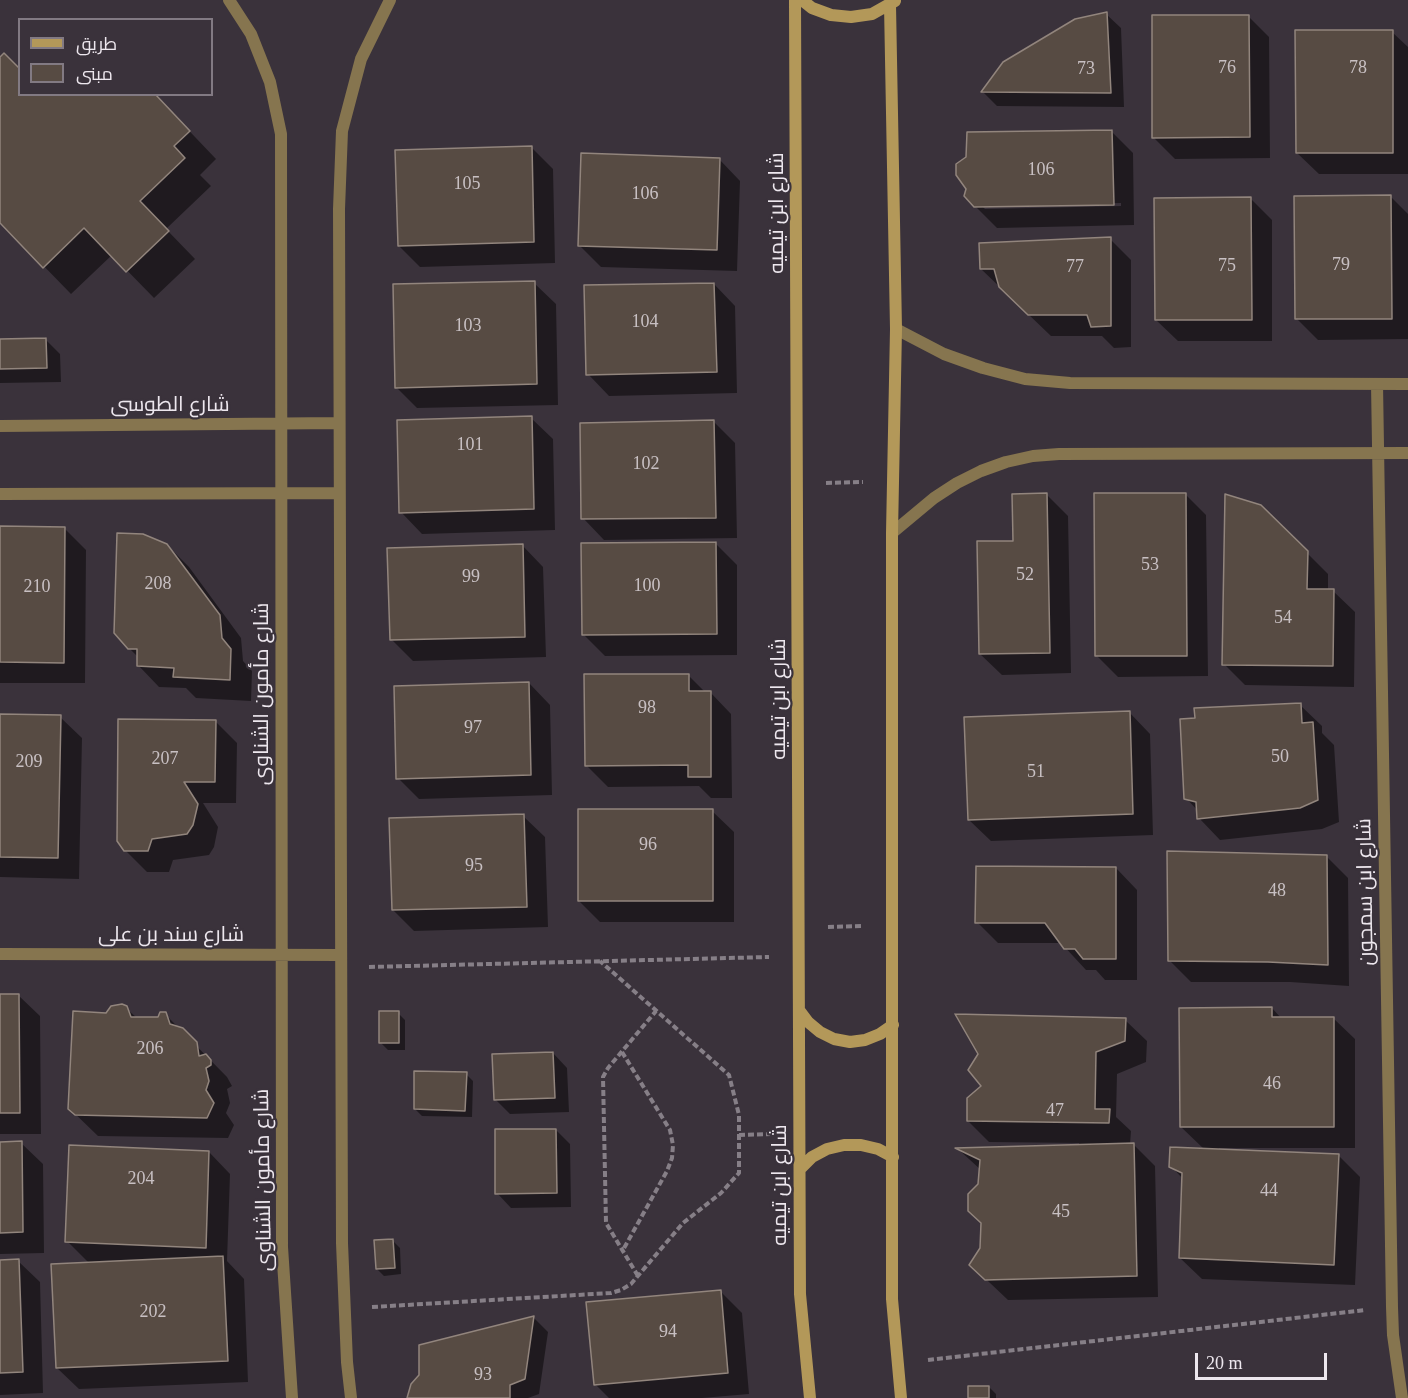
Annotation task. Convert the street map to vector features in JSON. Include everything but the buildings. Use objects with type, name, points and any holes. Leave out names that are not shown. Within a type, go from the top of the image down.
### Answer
[{"type":"street","name":"شارع مأمون الشناوى","points":[[229,0],[250,34],[270,82],[281,134],[282,1247],[292,1398]]},
{"type":"street","points":[[351,1398],[342,1231],[339,208],[342,131],[361,59],[390,0]]},
{"type":"street","name":"شارع ابن تيميه","points":[[795,0],[800,1294],[810,1398]]},
{"type":"street","points":[[802,0],[812,8],[831,15],[851,17],[872,14],[893,3],[896,329],[892,533],[892,1299],[901,1398]]},
{"type":"street","points":[[896,329],[954,357],[983,368],[1025,379],[1070,382],[1408,384]]},
{"type":"street","name":"شارع ابن سمجون","points":[[1377,384],[1392,1307],[1393,1335],[1402,1398]]},
{"type":"street","name":"شارع الطوسى","points":[[0,426],[339,423]]},
{"type":"street","points":[[892,533],[934,498],[957,483],[1006,462],[1033,456],[1408,453]]},
{"type":"street","points":[[0,494],[339,493]]},
{"type":"street","name":"شارع سند بن على","points":[[0,954],[282,954],[341,961]]},
{"type":"street","points":[[799,1010],[820,1032],[834,1039],[865,1040],[893,1025]]},
{"type":"street","points":[[800,1169],[812,1157],[844,1144],[861,1144],[893,1157]]},
{"type":"path","points":[[797,484],[894,480]]},
{"type":"path","points":[[799,927],[893,926]]},
{"type":"path","points":[[341,961],[600,961],[799,956]]},
{"type":"path","points":[[345,1309],[611,1293],[631,1284],[683,1223],[721,1193],[739,1173],[739,1115],[729,1076],[600,961]]},
{"type":"path","points":[[638,1276],[606,1223],[603,1082],[605,1072],[656,1011]]},
{"type":"path","points":[[622,1052],[670,1130],[673,1144],[672,1158],[667,1171],[622,1251]]},
{"type":"path","points":[[897,1364],[1392,1307]]}]
